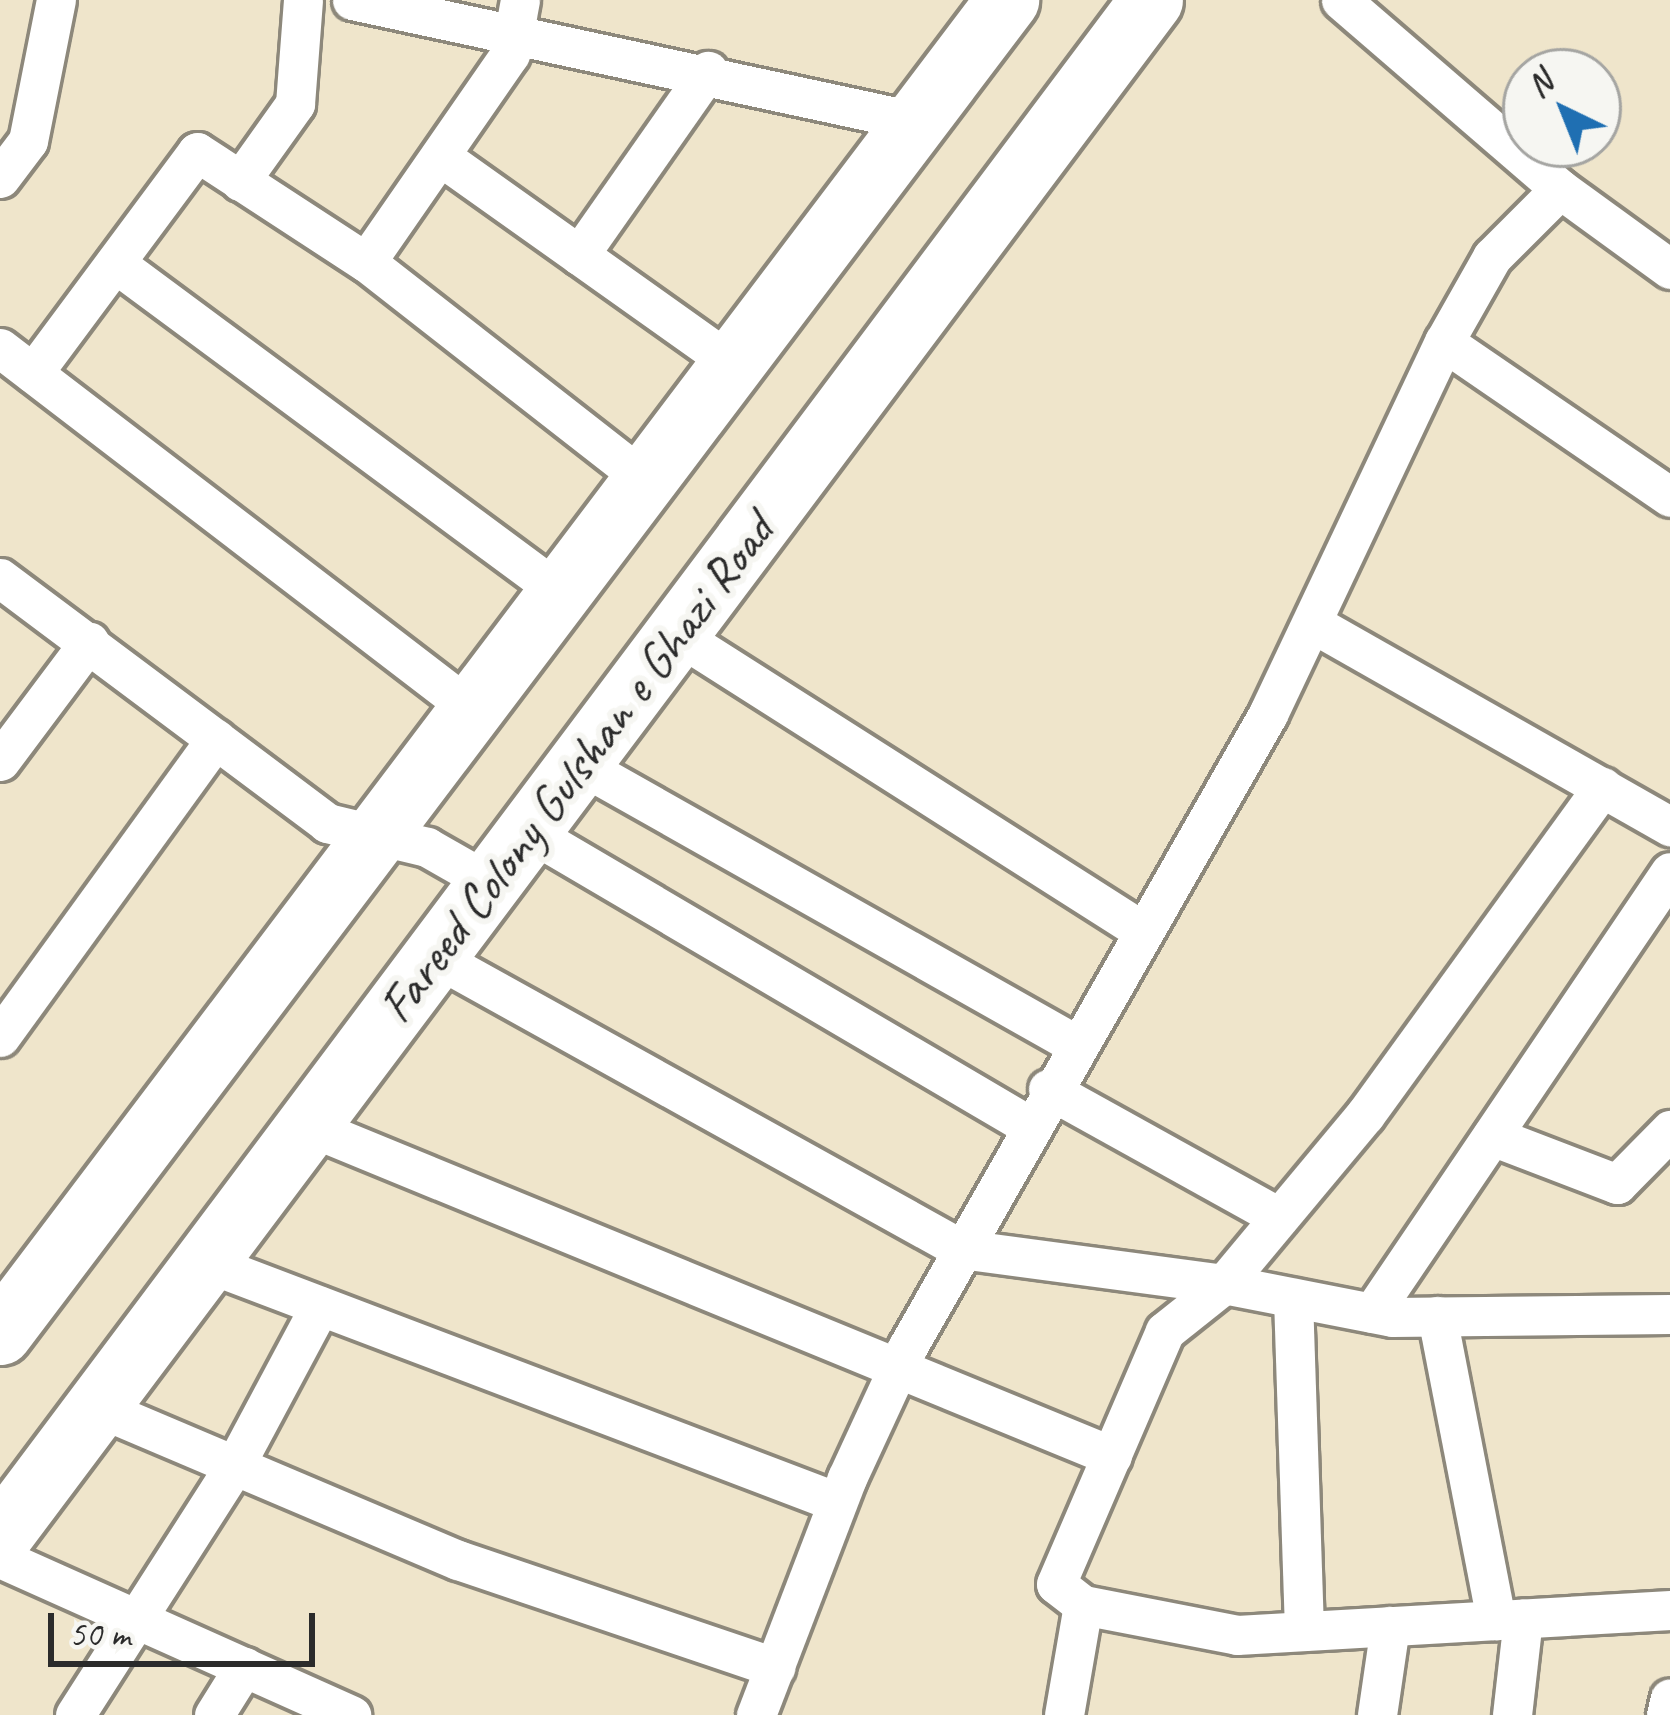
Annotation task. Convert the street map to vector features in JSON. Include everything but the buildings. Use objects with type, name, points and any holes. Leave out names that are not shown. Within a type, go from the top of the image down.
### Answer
[{"type":"main road","points":[[0,1333],[1006,0]]},
{"type":"main road","name":"Fareed Colony Gulshan e Ghazi Road","points":[[0,1536],[1151,0]]},
{"type":"street","points":[[0,178],[56,0]]},
{"type":"street","points":[[240,181],[296,104],[303,0]]},
{"type":"street","points":[[352,0],[517,16],[914,121]]},
{"type":"street","points":[[1341,0],[1560,190],[1670,269]]},
{"type":"street","points":[[366,262],[511,54],[517,16]]},
{"type":"street","points":[[579,255],[708,70]]},
{"type":"street","points":[[33,373],[197,152],[366,262],[645,480]]},
{"type":"street","points":[[440,156],[731,363]]},
{"type":"street","points":[[756,1715],[837,1502],[899,1366],[1048,1089],[1268,714],[1444,342],[1492,256],[1560,190]]},
{"type":"street","points":[[115,263],[561,593]]},
{"type":"street","points":[[1444,342],[1670,497]]},
{"type":"street","points":[[0,348],[471,709]]},
{"type":"street","points":[[0,578],[327,823],[428,847],[490,883]]},
{"type":"street","points":[[1312,623],[1670,826]]},
{"type":"street","points":[[676,634],[1141,930]]},
{"type":"street","points":[[0,761],[89,642]]},
{"type":"street","points":[[0,1037],[216,739]]},
{"type":"street","points":[[579,764],[1075,1044]]},
{"type":"street","points":[[1602,787],[1502,934],[1279,1217],[1224,1283],[1165,1331],[1056,1585],[1083,1605],[1237,1635],[1670,1610]]},
{"type":"street","points":[[528,832],[1028,1125]]},
{"type":"street","points":[[1372,1313],[1670,872]]},
{"type":"street","points":[[435,957],[961,1249],[1224,1283],[1372,1313],[1670,1314]]},
{"type":"street","points":[[1048,1089],[1279,1217]]},
{"type":"street","points":[[308,1126],[1112,1456]]},
{"type":"street","points":[[1492,1136],[1617,1184],[1670,1130]]},
{"type":"street","points":[[205,1262],[837,1502]]},
{"type":"street","points":[[1293,1298],[1304,1631]]},
{"type":"street","points":[[75,1715],[235,1465],[320,1306]]},
{"type":"street","points":[[1437,1316],[1510,1619],[1512,1715]]},
{"type":"street","points":[[97,1407],[458,1560],[775,1667]]},
{"type":"street","points":[[0,1558],[351,1715]]},
{"type":"street","points":[[1064,1715],[1083,1605]]},
{"type":"street","points":[[1377,1715],[1390,1626]]},
{"type":"street","points":[[214,1715],[244,1667]]},
{"type":"street","points":[[1666,1715],[1670,1698]]}]
